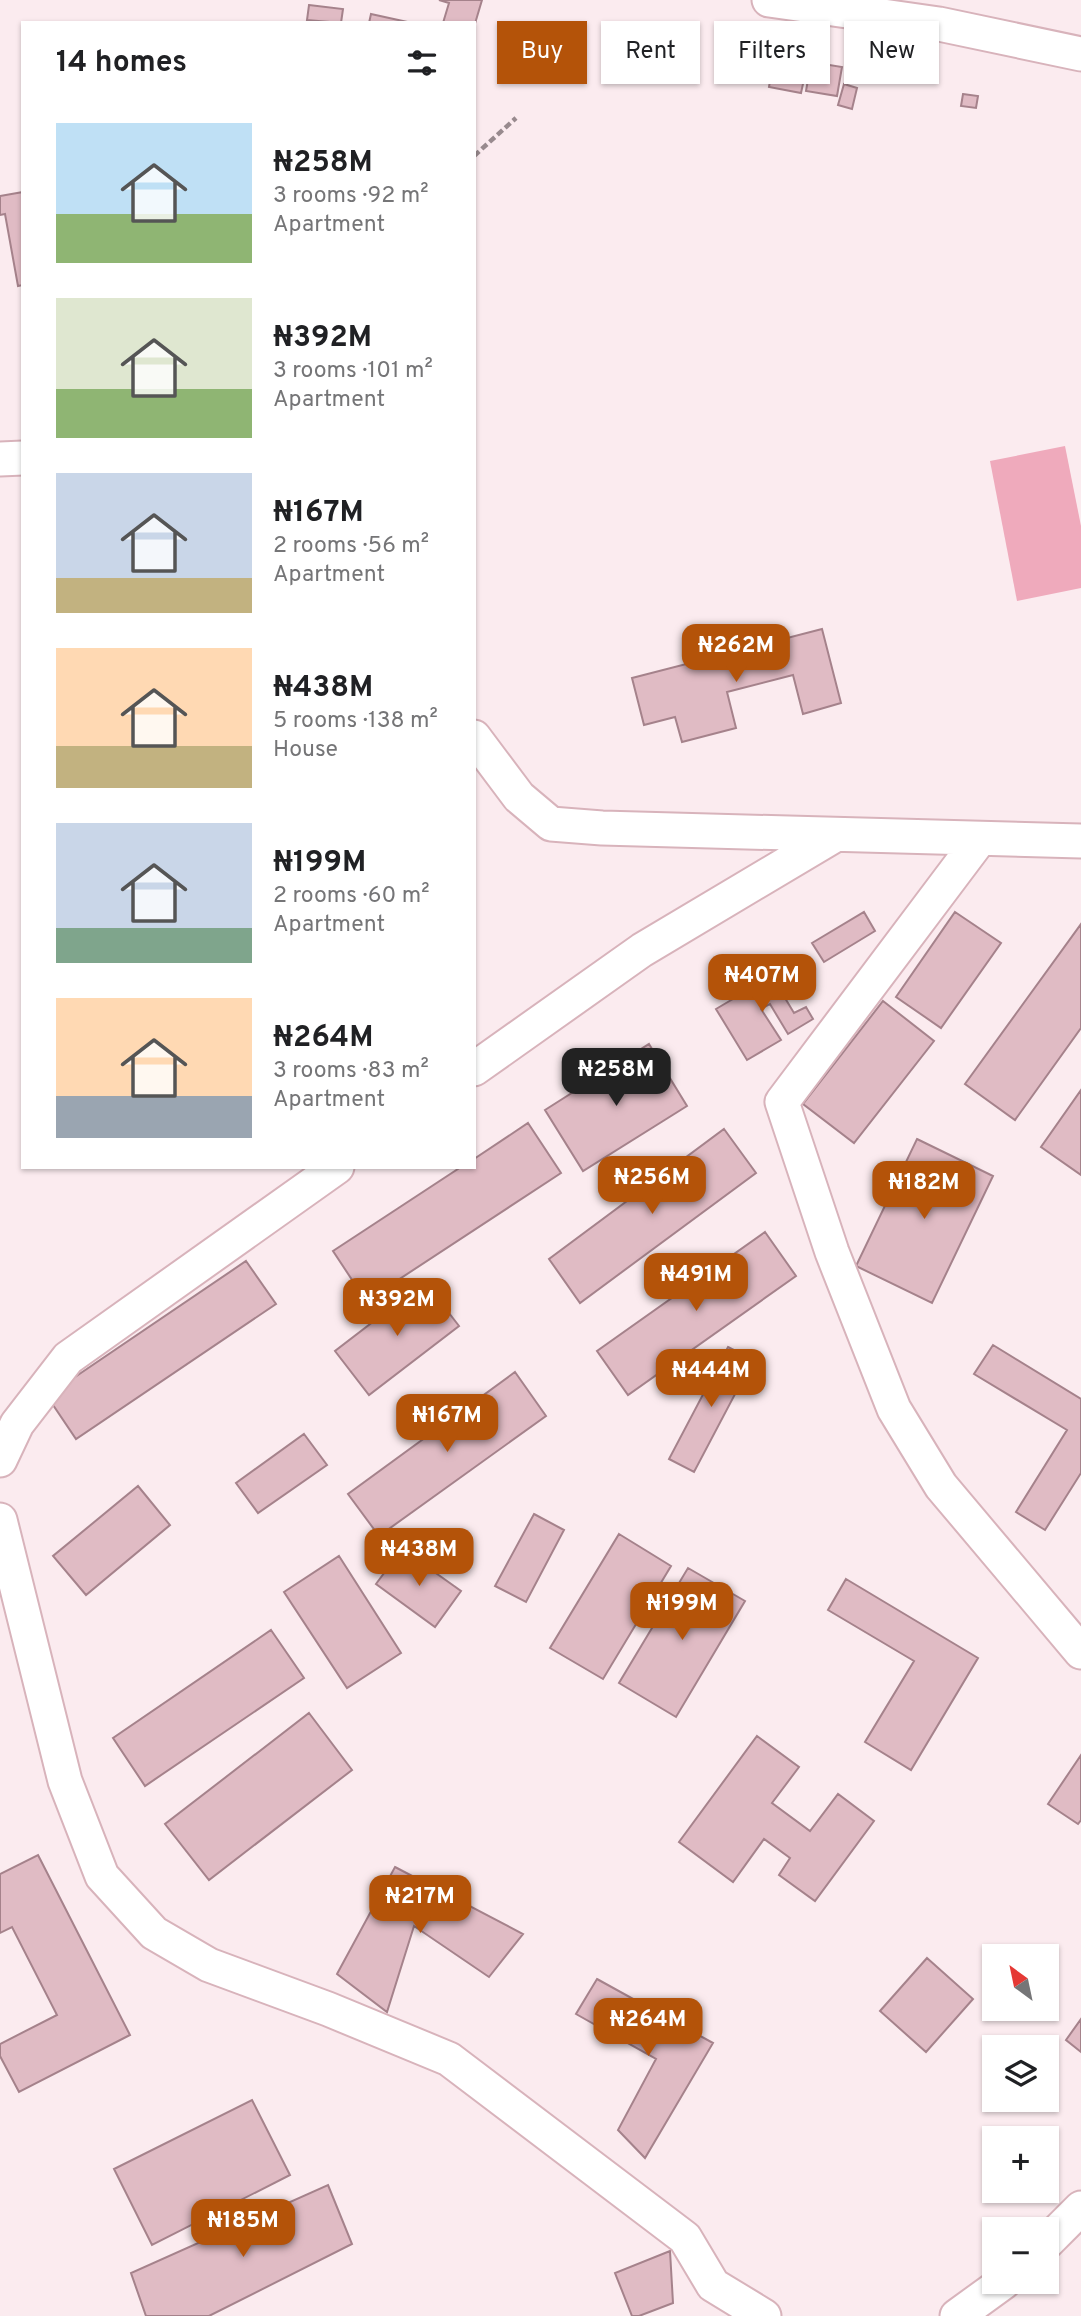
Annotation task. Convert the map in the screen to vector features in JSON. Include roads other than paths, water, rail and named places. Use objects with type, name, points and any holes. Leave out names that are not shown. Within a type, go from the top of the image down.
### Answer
[{"type":"street","points":[[769,0],[939,24],[1081,54]]},
{"type":"street","points":[[0,460],[21,458]]},
{"type":"street","points":[[476,740],[519,797],[551,824],[602,828],[1081,841]]},
{"type":"street","points":[[476,1068],[642,950],[835,835]]},
{"type":"street","points":[[979,839],[782,1102],[832,1252],[894,1409],[941,1486],[1081,1652]]},
{"type":"street","points":[[0,1460],[17,1424],[68,1358],[334,1169]]},
{"type":"street","points":[[0,1520],[65,1782],[102,1876],[154,1933],[209,1965],[328,2009],[449,2059],[685,2238],[713,2285],[764,2316]]},
{"type":"street","points":[[1059,2230],[1081,2208]]},
{"type":"street","points":[[957,2316],[987,2294]]}]
